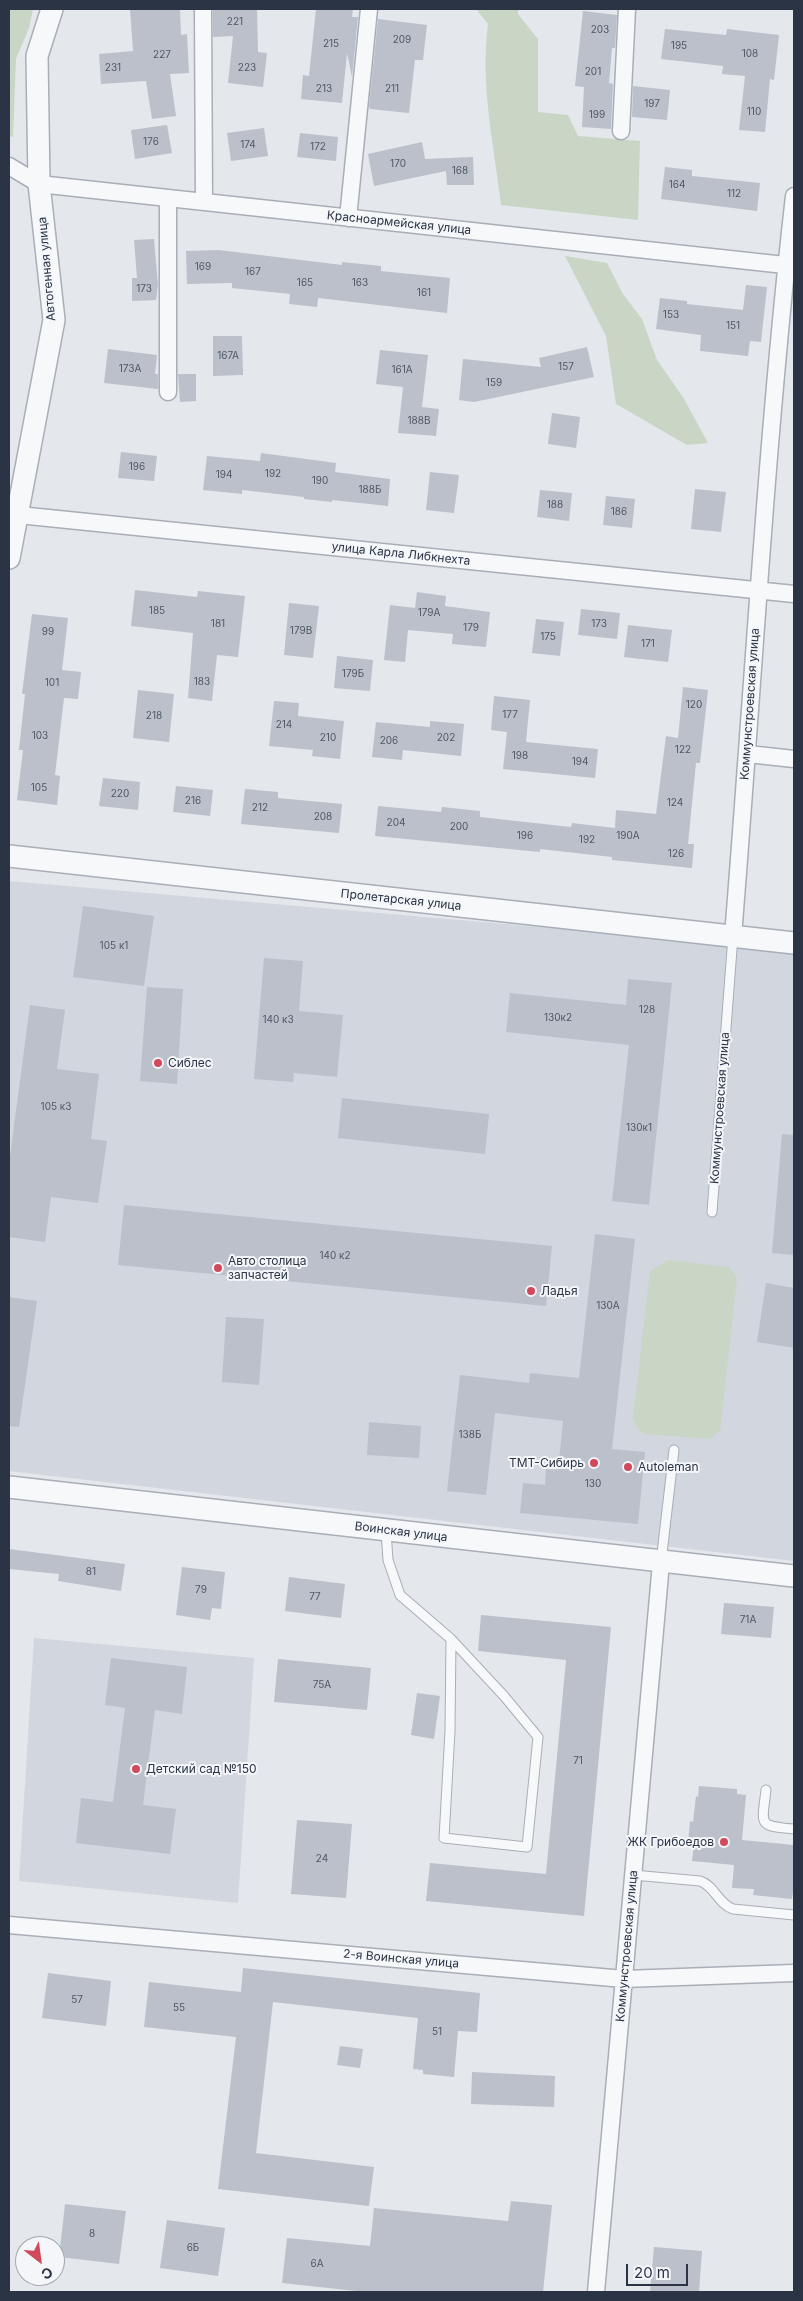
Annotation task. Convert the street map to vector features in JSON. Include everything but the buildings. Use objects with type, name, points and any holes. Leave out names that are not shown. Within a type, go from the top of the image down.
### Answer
[{"type":"street","name":"Автогенная улица","points":[[9,558],[13,514],[54,320],[39,184],[37,56],[52,9]]},
{"type":"street","points":[[203,9],[204,202]]},
{"type":"street","points":[[348,218],[369,9]]},
{"type":"street","points":[[621,131],[627,9]]},
{"type":"street","name":"Красноармейская улица","points":[[9,166],[39,184],[790,266]]},
{"type":"street","name":"Коммунстроевская улица","points":[[732,936],[748,754],[757,591],[790,266],[794,196]]},
{"type":"street","points":[[168,198],[168,392]]},
{"type":"street","name":"улица Карла Либкнехта","points":[[13,514],[794,594]]},
{"type":"street","points":[[748,754],[794,759]]},
{"type":"street","name":"Пролетарская улица","points":[[9,856],[794,943]]},
{"type":"street","name":"Воинская улица","points":[[9,1487],[662,1563],[794,1576]]},
{"type":"street","name":"Коммунстроевская улица","points":[[596,2292],[662,1563]]},
{"type":"street","name":"2-я Воинская улица","points":[[9,1925],[624,1978],[794,1973]]},
{"type":"lane","name":"Коммунстроевская улица","points":[[712,1212],[732,936]]},
{"type":"lane","name":"Коммунстроевская улица","points":[[662,1563],[674,1450]]},
{"type":"lane","points":[[386,1530],[388,1560],[400,1595],[451,1639],[504,1696],[538,1738],[527,1847],[444,1838],[450,1731],[451,1639]]},
{"type":"lane","points":[[766,1790],[763,1819],[765,1824],[769,1827],[794,1829]]},
{"type":"lane","points":[[633,1875],[700,1881],[708,1886],[724,1905],[733,1909],[794,1915]]},
{"type":"shaded area","points":[[9,881],[794,949],[794,1561],[9,1471]]},
{"type":"shaded area","name":"Детский сад №150","points":[[34,1638],[254,1658],[238,1903],[19,1881]]},
{"type":"green space","points":[[9,9],[33,9],[29,28],[16,59],[13,137],[9,136]]},
{"type":"green space","points":[[476,9],[518,9],[518,14],[538,39],[538,112],[568,115],[578,136],[640,141],[638,220],[501,205],[487,92],[486,47],[488,24]]},
{"type":"green space","points":[[565,256],[607,263],[623,294],[642,319],[657,360],[683,397],[708,443],[687,445],[616,404],[606,336]]},
{"type":"green space","points":[[668,1260],[729,1267],[737,1278],[720,1431],[710,1439],[645,1434],[637,1428],[633,1418],[650,1271]]},
{"type":"place","name":"Сиблес","points":[[158,1063]]},
{"type":"place","name":"Авто столица запчастей","points":[[218,1268]]},
{"type":"place","name":"Ладья","points":[[531,1291]]},
{"type":"place","name":"ТМТ-Сибирь","points":[[594,1463]]},
{"type":"place","name":"Autoleman","points":[[628,1467]]},
{"type":"place","name":"Детский сад №150","points":[[136,1769]]},
{"type":"place","name":"ЖК Грибоедов","points":[[724,1842]]}]
